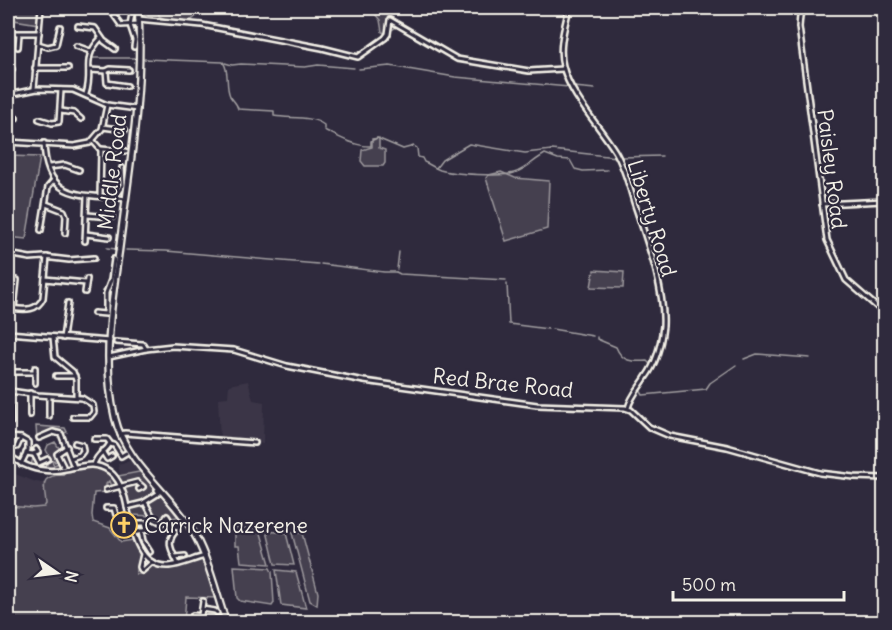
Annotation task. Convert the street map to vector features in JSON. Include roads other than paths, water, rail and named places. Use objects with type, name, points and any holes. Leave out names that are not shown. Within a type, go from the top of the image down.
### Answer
[{"type":"main road","name":"Middle Road","points":[[138,8],[137,109],[113,294],[109,357],[113,410],[120,434],[136,459],[183,516],[205,556],[226,622]]},
{"type":"street","points":[[34,90],[41,8]]},
{"type":"street","points":[[109,8],[119,23],[124,26],[138,21],[201,25],[358,57],[385,38],[388,34],[390,20],[457,59],[528,72],[563,69]]},
{"type":"street","points":[[133,8],[130,25],[135,39],[134,47]]},
{"type":"street","name":"Liberty Road","points":[[569,8],[562,48],[563,69],[572,88],[622,166],[645,237],[661,301],[663,323],[659,350],[650,371],[628,408]]},
{"type":"street","name":"Paisley Road","points":[[804,8],[800,16],[799,27],[826,240],[841,272],[853,287],[885,313]]},
{"type":"street","points":[[78,26],[94,27],[101,38],[115,49]]},
{"type":"street","points":[[38,44],[50,47],[56,45],[60,27]]},
{"type":"street","points":[[8,33],[39,33]]},
{"type":"street","points":[[18,47],[19,33]]},
{"type":"street","points":[[85,95],[90,51],[101,38]]},
{"type":"street","points":[[76,46],[90,51]]},
{"type":"street","points":[[35,68],[68,68]]},
{"type":"street","points":[[88,70],[129,70]]},
{"type":"street","points":[[106,71],[108,84],[127,86]]},
{"type":"street","points":[[8,95],[34,90],[76,91],[107,105],[137,109]]},
{"type":"street","points":[[39,119],[58,124],[61,111],[61,90]]},
{"type":"street","points":[[8,142],[77,146],[93,141],[103,127],[107,105]]},
{"type":"street","points":[[61,111],[72,112],[81,119]]},
{"type":"street","points":[[8,119],[16,118]]},
{"type":"street","points":[[103,127],[125,130]]},
{"type":"street","points":[[93,141],[101,149],[126,151]]},
{"type":"street","points":[[44,143],[48,168],[54,180],[70,192],[87,196],[100,195],[125,199]]},
{"type":"street","points":[[100,195],[101,149]]},
{"type":"street","points":[[48,168],[64,165],[79,170]]},
{"type":"street","points":[[114,197],[123,185],[122,168]]},
{"type":"street","points":[[42,230],[48,187],[54,180]]},
{"type":"street","points":[[85,242],[87,196]]},
{"type":"street","points":[[822,204],[885,201]]},
{"type":"street","points":[[46,204],[64,211],[65,233]]},
{"type":"street","points":[[87,215],[112,217]]},
{"type":"street","points":[[86,234],[109,237]]},
{"type":"street","points":[[8,254],[30,258],[47,257],[69,260],[94,258]]},
{"type":"street","points":[[8,308],[31,309],[39,305],[43,298],[47,257]]},
{"type":"street","points":[[94,313],[105,314],[106,293],[111,280],[114,259]]},
{"type":"street","points":[[45,279],[86,281],[85,292]]},
{"type":"street","points":[[14,308],[16,280]]},
{"type":"street","points":[[106,293],[113,294]]},
{"type":"street","points":[[63,338],[68,303]]},
{"type":"street","points":[[8,333],[110,341]]},
{"type":"street","points":[[53,337],[55,357],[72,369],[75,376],[76,397]]},
{"type":"street","points":[[116,342],[143,344],[146,349]]},
{"type":"street","name":"Red Brae Road","points":[[109,357],[146,349],[185,346],[234,350],[287,366],[364,381],[537,405],[628,408]]},
{"type":"street","points":[[8,352],[11,422]]},
{"type":"street","points":[[9,372],[35,370],[35,383]]},
{"type":"street","points":[[56,376],[75,376]]},
{"type":"street","points":[[10,391],[84,398],[91,402],[93,412],[86,418],[73,417]]},
{"type":"street","points":[[30,393],[30,415]]},
{"type":"street","points":[[49,396],[49,416]]},
{"type":"street","points":[[628,408],[649,427],[670,436],[727,447],[833,476],[885,478]]},
{"type":"street","points":[[39,438],[51,433],[63,435],[74,467]]},
{"type":"street","points":[[120,434],[255,443]]},
{"type":"street","points":[[8,436],[21,438],[28,442],[21,464]]},
{"type":"street","points":[[18,447],[21,438]]},
{"type":"street","points":[[98,445],[96,439],[107,439],[121,456],[126,453]]},
{"type":"street","points":[[71,458],[82,453],[82,444],[75,443]]},
{"type":"street","points":[[94,465],[98,455],[110,444]]},
{"type":"street","points":[[63,466],[58,462],[58,453],[67,447]]},
{"type":"street","points":[[34,454],[38,452],[36,449]]},
{"type":"street","points":[[102,451],[107,459],[112,456]]},
{"type":"street","points":[[26,453],[34,454]]},
{"type":"street","points":[[34,454],[38,462],[46,462]]},
{"type":"street","points":[[8,455],[21,464],[36,469],[49,471],[94,465],[111,473],[121,487],[134,533],[143,554],[152,562],[163,565],[178,564],[205,556]]},
{"type":"street","points":[[106,490],[138,482],[142,487],[140,489]]},
{"type":"street","points":[[127,507],[145,502],[159,493],[157,490]]},
{"type":"street","points":[[145,502],[156,520],[162,523],[167,516],[169,519]]},
{"type":"street","points":[[106,508],[114,508],[116,514],[121,518],[129,516]]},
{"type":"street","points":[[134,533],[147,530],[145,522],[138,523]]},
{"type":"street","points":[[141,531],[144,544],[150,552]]},
{"type":"street","points":[[175,532],[169,542],[178,564]]},
{"type":"street","points":[[143,554],[140,567],[142,571],[152,562]]},
{"type":"street","points":[[175,557],[184,557]]},
{"type":"street","points":[[200,622],[203,601]]},
{"type":"street","points":[[202,609],[217,613]]},
{"type":"street","points":[[193,615],[201,616]]},
{"type":"waterway","points":[[91,58],[134,58]]},
{"type":"waterway","points":[[143,59],[223,62],[230,96],[238,109],[274,111],[274,116],[313,120],[324,125],[326,131],[359,145],[371,146],[371,141],[377,138],[403,149],[414,146],[417,148],[418,157],[440,170],[455,173],[508,174],[522,169],[545,154],[558,159],[570,160],[575,169],[607,170]]},
{"type":"waterway","points":[[225,63],[354,68]]},
{"type":"waterway","points":[[359,69],[390,66],[455,77],[569,87]]},
{"type":"waterway","points":[[574,87],[595,89]]},
{"type":"waterway","points":[[436,168],[442,160],[469,144],[525,153],[552,150],[616,157]]},
{"type":"waterway","points":[[621,157],[662,156]]},
{"type":"waterway","points":[[107,248],[117,249]]},
{"type":"waterway","points":[[126,250],[166,251],[318,264]]},
{"type":"waterway","points":[[397,269],[399,252]]},
{"type":"waterway","points":[[321,264],[396,272]]},
{"type":"waterway","points":[[396,272],[506,280]]},
{"type":"waterway","points":[[507,284],[509,324],[548,329]]},
{"type":"waterway","points":[[552,329],[593,336]]},
{"type":"waterway","points":[[597,337],[616,347],[624,358],[632,361],[647,361],[651,365]]},
{"type":"waterway","points":[[744,359],[757,354],[810,358]]},
{"type":"waterway","points":[[640,390],[643,395],[706,389],[710,383],[736,365]]},
{"type":"place","name":"Carrick Nazerene","points":[[124,525]]}]
